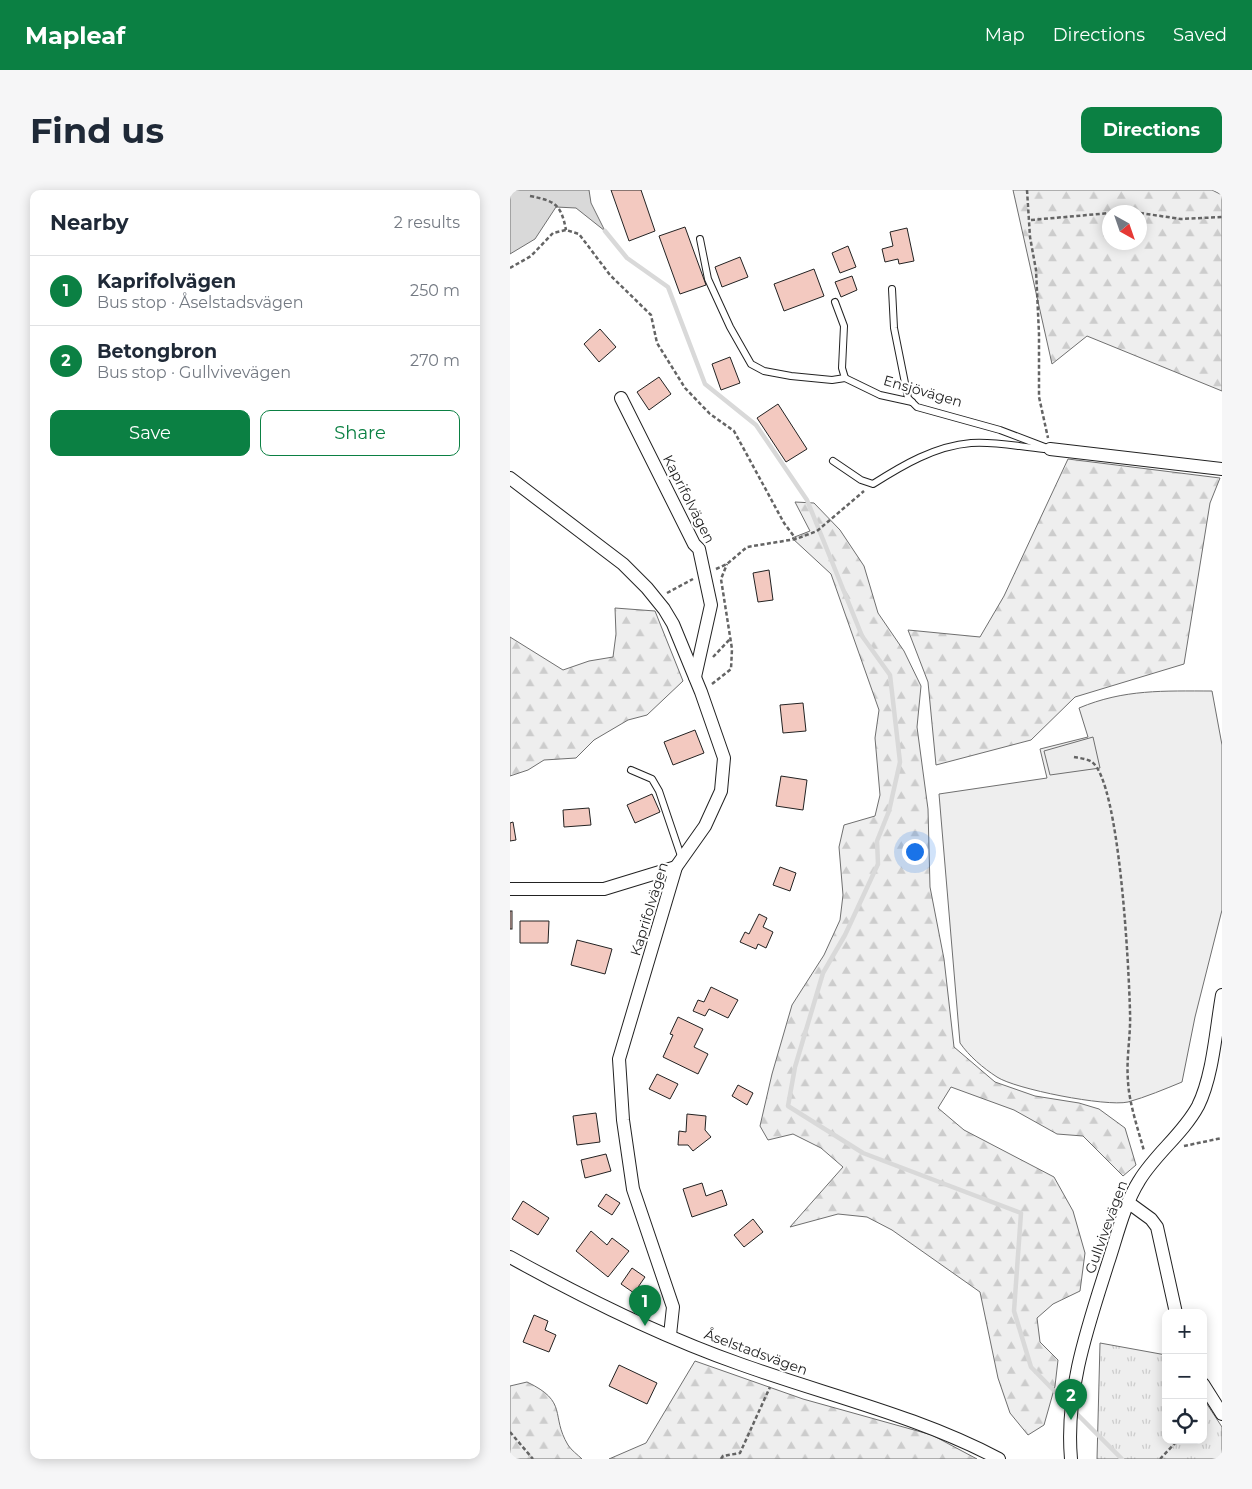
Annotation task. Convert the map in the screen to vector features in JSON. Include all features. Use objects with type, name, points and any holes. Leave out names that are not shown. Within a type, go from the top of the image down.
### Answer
[{"type":"street","name":"Kaprifolvägen","points":[[620,398],[694,544],[699,549],[711,605],[695,677]]},
{"type":"street","name":"Ensjövägen","points":[[1050,449],[1222,469]]},
{"type":"street","name":"Kaprifolvägen","points":[[510,478],[623,564],[656,599],[673,624],[701,692],[724,758],[721,791],[705,826],[679,863],[619,1058],[622,1111],[633,1189],[673,1307],[670,1335]]},
{"type":"street","points":[[510,889],[604,888],[679,863]]},
{"type":"street","name":"Gullvivevägen","points":[[1071,1459],[1071,1420],[1082,1342],[1128,1203],[1152,1160],[1182,1128],[1197,1107],[1206,1084],[1222,995]]},
{"type":"street","points":[[1128,1203],[1151,1219],[1156,1227],[1175,1309]]},
{"type":"street","name":"Åselstadsvägen","points":[[510,1257],[614,1312],[775,1376],[944,1433],[999,1459]]},
{"type":"street","points":[[1207,1390],[1222,1414]]},
{"type":"lane","name":"Ensjövägen","points":[[700,239],[708,278],[730,327],[751,364],[764,371],[791,376],[832,380],[845,378],[880,395],[912,402],[917,407],[1000,430],[1050,449]]},
{"type":"lane","points":[[892,289],[894,328],[908,398],[912,402]]},
{"type":"lane","points":[[835,302],[844,326],[842,368],[845,378]]},
{"type":"lane","points":[[834,461],[861,480],[873,484],[916,458],[953,445],[972,443],[1050,449]]},
{"type":"lane","points":[[631,770],[652,779],[679,863]]},
{"type":"path","points":[[1027,190],[1039,334],[1038,397],[1050,449]]},
{"type":"path","points":[[530,196],[551,200],[563,212],[566,230]]},
{"type":"path","points":[[1031,220],[1102,214]]},
{"type":"path","points":[[1147,214],[1181,219],[1222,217]]},
{"type":"path","points":[[510,268],[530,256],[552,234],[566,230],[579,234],[610,276],[651,316],[657,343],[686,388],[710,414],[734,431],[784,522],[796,539]]},
{"type":"path","points":[[656,599],[727,564],[747,547],[796,539],[816,531],[873,484]]},
{"type":"path","points":[[701,692],[731,669],[732,648],[721,579],[727,564]]},
{"type":"path","points":[[1074,757],[1092,761],[1100,773],[1112,814],[1120,878],[1130,1015],[1126,1051],[1128,1083],[1144,1150],[1152,1160]]},
{"type":"path","points":[[1182,1147],[1222,1138]]},
{"type":"path","points":[[721,1459],[723,1456],[740,1453],[775,1376]]},
{"type":"path","points":[[510,1432],[533,1459]]},
{"type":"path","points":[[1160,1459],[1174,1444]]},
{"type":"green space","points":[[1013,190],[1212,190],[1222,195],[1222,391],[1087,336],[1052,364]]},
{"type":"green space","points":[[1068,459],[1220,478],[1210,503],[1184,664],[1075,697],[1031,740],[936,765],[928,682],[908,630],[980,637],[1004,596]]},
{"type":"green space","points":[[795,502],[814,503],[840,530],[864,566],[878,613],[904,651],[921,686],[917,727],[928,809],[930,887],[944,959],[954,1047],[995,1082],[1035,1096],[1079,1103],[1099,1109],[1125,1128],[1136,1165],[1123,1176],[1083,1136],[1057,1134],[1014,1110],[951,1087],[938,1108],[964,1130],[1054,1177],[1073,1211],[1085,1253],[1080,1291],[1053,1304],[1037,1318],[1040,1342],[1058,1360],[1055,1386],[1044,1425],[1028,1435],[1010,1413],[998,1378],[980,1292],[892,1230],[867,1217],[838,1214],[790,1227],[843,1167],[821,1148],[793,1134],[768,1140],[760,1126],[772,1074],[792,1005],[824,955],[840,920],[843,895],[839,847],[844,825],[875,816],[880,795],[875,738],[879,710],[831,574],[792,538],[810,531]]},
{"type":"green space","points":[[615,608],[655,611],[683,681],[647,715],[628,720],[594,740],[576,758],[544,760],[528,770],[510,776],[510,637],[563,670],[589,661],[613,657],[616,634]]},
{"type":"green space","points":[[1161,691],[1212,691],[1222,745],[1222,910],[1195,1017],[1182,1082],[1135,1100],[1117,1103],[1041,1092],[1007,1082],[997,1077],[968,1053],[960,1043],[939,794],[1047,778],[1040,749],[1088,737],[1079,708],[1112,697],[1128,694]]},
{"type":"green space","points":[[1100,1343],[1162,1354],[1162,1444],[1207,1444],[1207,1404],[1222,1427],[1222,1459],[1097,1459]]},
{"type":"green space","points":[[695,1361],[803,1399],[932,1435],[977,1459],[609,1459],[646,1443]]},
{"type":"green space","points":[[527,1382],[549,1396],[554,1403],[568,1445],[582,1459],[510,1459],[510,1386]]},
{"type":"shaded area","points":[[510,190],[589,190],[591,203],[605,231],[576,208],[556,207],[535,239],[510,254]]},
{"type":"shaded area","points":[[1093,737],[1100,768],[1050,775],[1044,751]]},
{"type":"building","points":[[611,190],[641,190],[655,231],[629,241]]},
{"type":"building","points":[[685,227],[706,285],[680,294],[659,236]]},
{"type":"building","points":[[907,228],[914,261],[899,264],[898,259],[885,262],[882,249],[893,246],[890,232]]},
{"type":"building","points":[[848,246],[856,267],[840,273],[832,253]]},
{"type":"building","points":[[740,257],[748,277],[722,287],[715,267]]},
{"type":"building","points":[[814,269],[824,296],[784,311],[774,284]]},
{"type":"building","points":[[852,276],[857,290],[841,297],[835,282]]},
{"type":"building","points":[[600,329],[616,347],[599,362],[584,344]]},
{"type":"building","points":[[730,357],[740,383],[721,390],[712,364]]},
{"type":"building","points":[[659,377],[671,394],[649,410],[637,392]]},
{"type":"building","points":[[778,404],[807,449],[786,462],[757,418]]},
{"type":"building","points":[[769,570],[773,600],[758,602],[753,573]]},
{"type":"building","points":[[803,703],[806,731],[783,733],[780,705]]},
{"type":"building","points":[[695,730],[704,753],[673,765],[664,742]]},
{"type":"building","points":[[781,776],[807,780],[803,810],[776,806]]},
{"type":"building","points":[[652,794],[660,812],[635,823],[627,805]]},
{"type":"building","points":[[589,808],[591,825],[564,827],[563,810]]},
{"type":"building","points":[[513,822],[516,840],[510,841],[510,823]]},
{"type":"building","points":[[780,867],[796,873],[790,891],[773,885]]},
{"type":"building","points":[[510,911],[512,911],[512,929],[510,929]]},
{"type":"building","points":[[759,914],[767,918],[763,927],[773,932],[766,948],[758,944],[756,949],[740,942],[745,932],[749,934]]},
{"type":"building","points":[[520,921],[549,921],[548,943],[520,943]]},
{"type":"building","points":[[577,940],[612,949],[605,974],[571,965]]},
{"type":"building","points":[[711,987],[738,1000],[728,1018],[709,1009],[705,1016],[693,1011],[698,1000],[704,1002]]},
{"type":"building","points":[[678,1017],[703,1029],[694,1047],[708,1054],[698,1074],[663,1057],[673,1035],[670,1034]]},
{"type":"building","points":[[657,1074],[678,1084],[670,1099],[649,1089]]},
{"type":"building","points":[[738,1085],[753,1093],[747,1105],[732,1096]]},
{"type":"building","points":[[596,1113],[600,1142],[577,1145],[573,1116]]},
{"type":"building","points":[[687,1114],[706,1116],[705,1130],[711,1137],[693,1151],[688,1145],[678,1145],[679,1131],[686,1132]]},
{"type":"building","points":[[606,1154],[611,1171],[585,1178],[581,1160]]},
{"type":"building","points":[[702,1183],[706,1196],[722,1190],[727,1205],[692,1217],[683,1189]]},
{"type":"building","points":[[606,1194],[620,1203],[612,1215],[598,1206]]},
{"type":"building","points":[[523,1201],[549,1218],[538,1235],[512,1219]]},
{"type":"building","points":[[753,1219],[763,1232],[744,1247],[734,1235]]},
{"type":"building","points":[[591,1231],[607,1245],[612,1238],[629,1251],[608,1277],[576,1251]]},
{"type":"building","points":[[632,1268],[645,1277],[634,1293],[621,1284]]},
{"type":"building","points":[[534,1315],[548,1321],[545,1330],[556,1335],[549,1352],[523,1342]]},
{"type":"building","points":[[619,1365],[657,1383],[647,1404],[609,1386]]},
{"type":"waterway","points":[[605,231],[627,258],[668,287],[705,384],[756,425],[807,500],[862,636],[890,675],[900,762],[889,811],[877,841],[878,864],[845,935],[823,973],[795,1067],[788,1106],[863,1153],[1021,1213],[1014,1311],[1031,1367],[1069,1406]]},
{"type":"waterway","points":[[1074,1411],[1122,1459]]},
{"type":"place","name":"Kaprifolvägen","points":[[645,1326]]},
{"type":"place","name":"Betongbron","points":[[1071,1420]]}]
